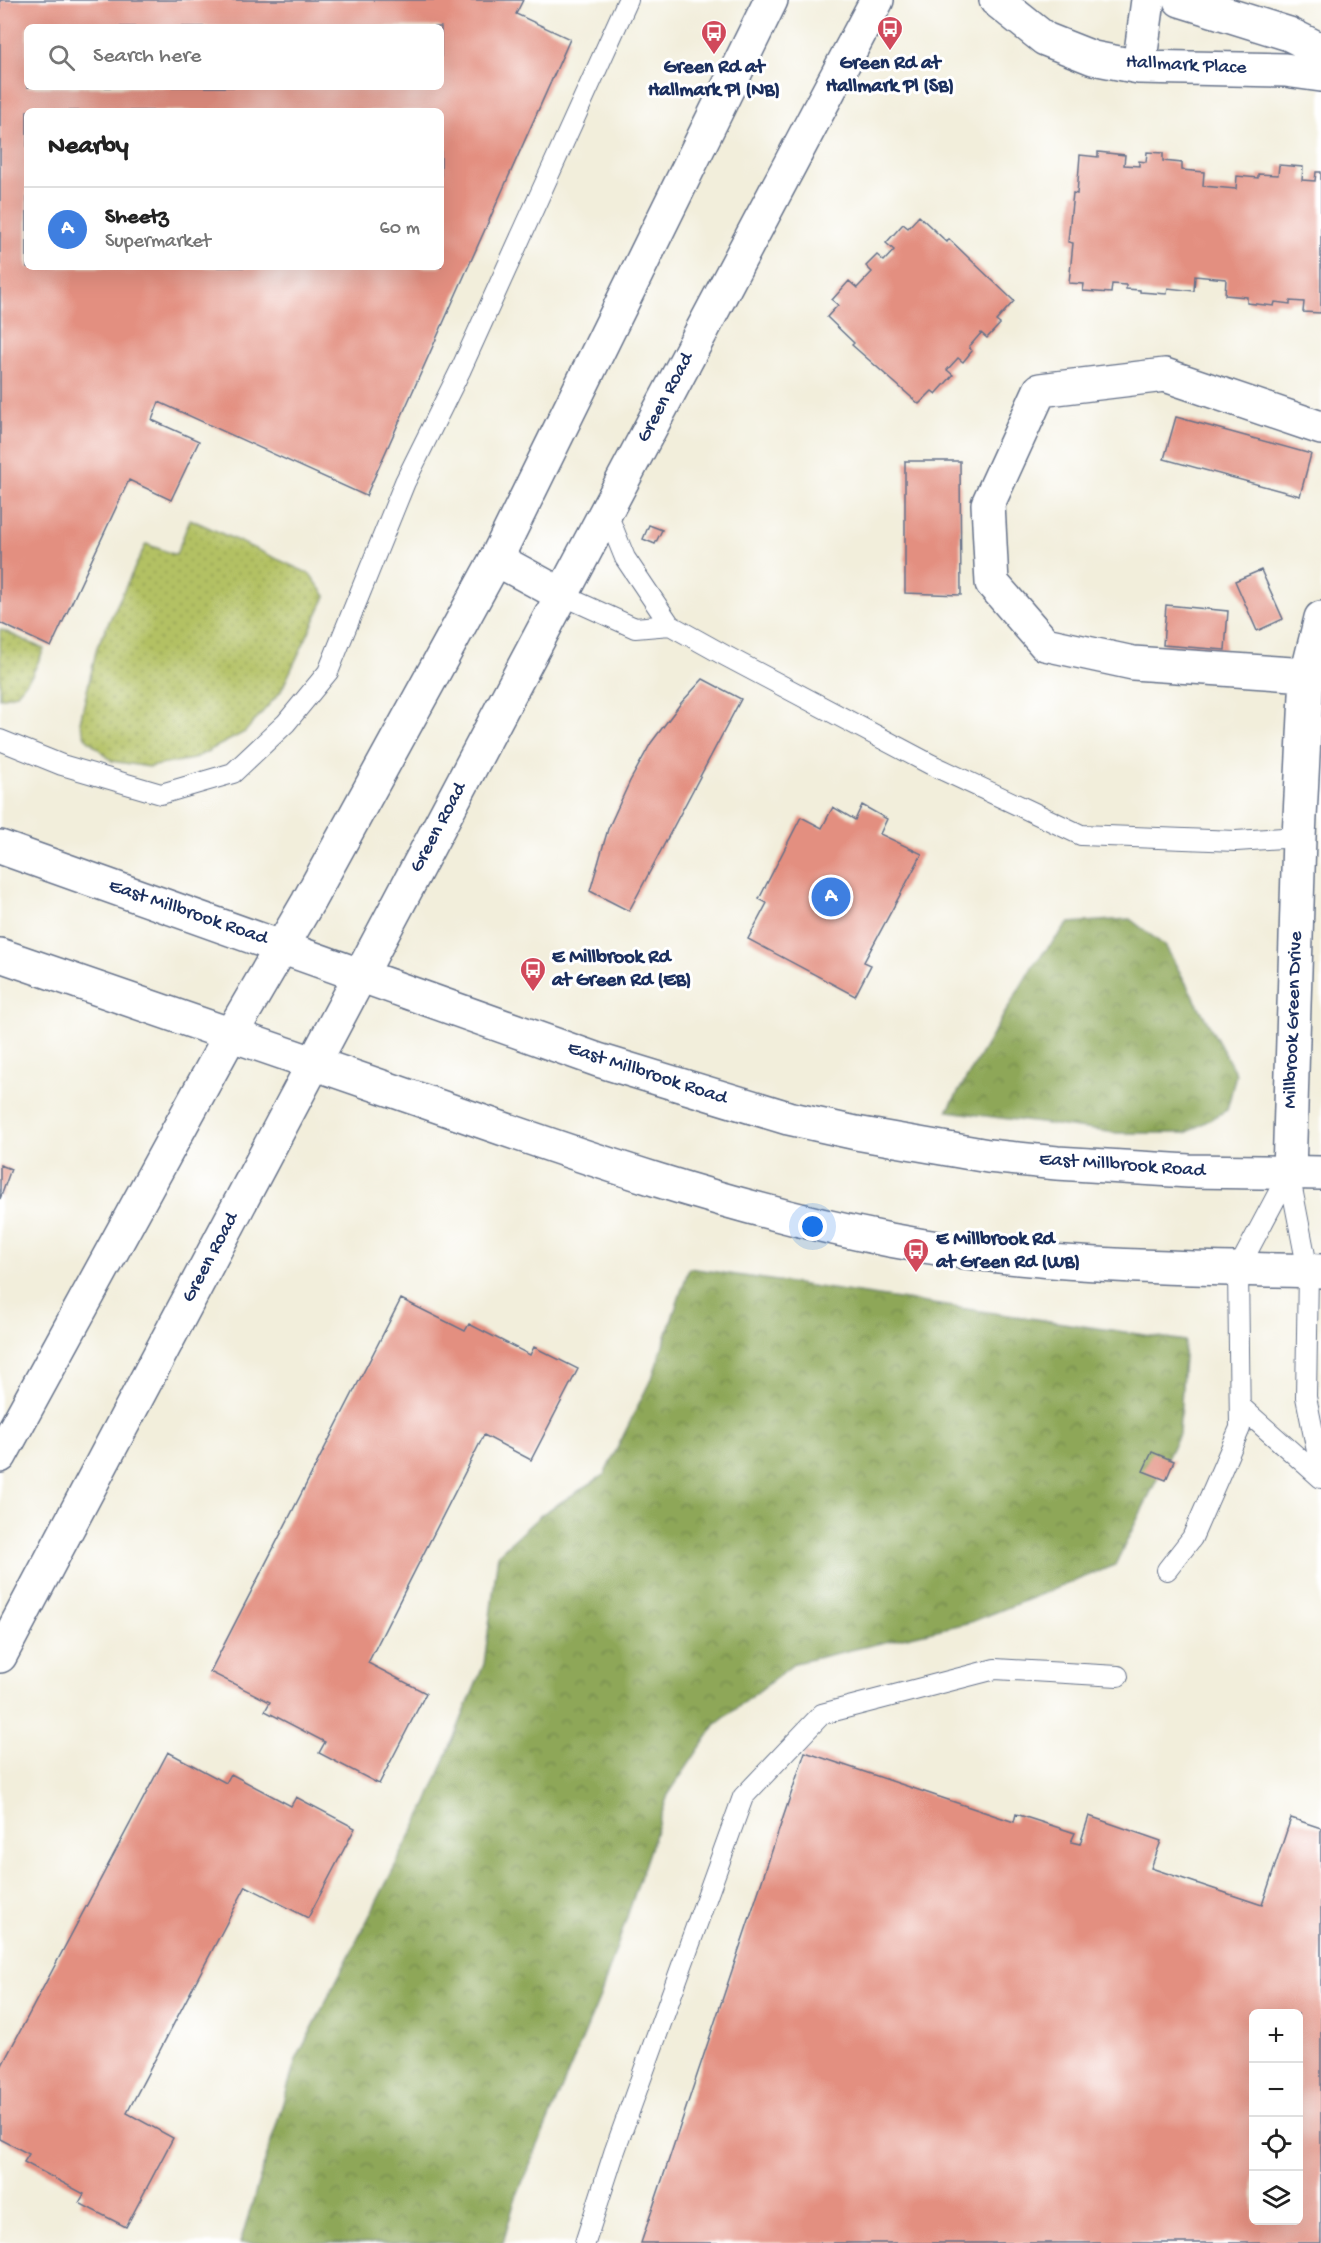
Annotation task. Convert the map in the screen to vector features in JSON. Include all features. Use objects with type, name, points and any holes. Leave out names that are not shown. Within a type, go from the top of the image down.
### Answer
[{"type":"street","points":[[0,1456],[8,1422],[283,946],[496,559],[771,0]]},
{"type":"street","name":"Green Road","points":[[0,1656],[877,0]]},
{"type":"street","name":"Hallmark Place","points":[[996,0],[1045,39],[1093,58],[1139,67],[1285,70],[1321,75]]},
{"type":"street","points":[[1139,67],[1148,0]]},
{"type":"street","points":[[1180,0],[1288,34],[1321,50]]},
{"type":"street","points":[[1307,675],[1133,663],[1046,644],[992,583],[988,504],[1040,390],[1165,375],[1321,428]]},
{"type":"street","points":[[496,559],[562,595]]},
{"type":"street","name":"Millbrook Green Drive","points":[[1305,1173],[1299,837],[1307,675],[1321,618]]},
{"type":"street","name":"East Millbrook Road","points":[[0,847],[598,1060],[788,1118],[856,1133],[988,1156],[1189,1172],[1305,1173]]},
{"type":"street","points":[[0,955],[566,1151],[689,1191],[759,1210],[857,1232],[956,1250],[1088,1264],[1314,1271]]},
{"type":"lane","points":[[0,740],[62,765],[161,794],[233,773],[286,723],[328,672],[405,482],[461,369],[628,0]]},
{"type":"lane","points":[[606,511],[625,558],[670,625],[930,764],[1081,835],[1236,841],[1299,837]]},
{"type":"lane","points":[[562,595],[635,628],[670,625]]},
{"type":"lane","points":[[1167,1570],[1192,1538],[1240,1428],[1238,1269],[1305,1173]]},
{"type":"lane","points":[[1305,1173],[1314,1271],[1306,1397],[1321,1471]]},
{"type":"lane","points":[[1240,1406],[1321,1478]]},
{"type":"lane","points":[[585,2243],[614,2153],[743,1797],[822,1714],[995,1669],[1118,1676]]},
{"type":"green space","points":[[190,519],[310,574],[326,596],[281,691],[245,732],[193,759],[149,767],[112,761],[85,737],[80,722],[97,647],[146,544],[176,555]]},
{"type":"green space","points":[[0,629],[44,649],[32,675],[16,694],[0,698]]},
{"type":"green space","points":[[1130,919],[1166,947],[1236,1074],[1227,1110],[1186,1133],[1117,1133],[947,1111],[1034,964],[1069,923]]},
{"type":"green space","points":[[689,1268],[1185,1341],[1179,1434],[1115,1565],[971,1622],[795,1663],[715,1725],[668,1795],[600,1997],[515,2200],[503,2243],[240,2243],[296,2060],[427,1803],[484,1664],[498,1554],[542,1514],[604,1475],[653,1375]]},
{"type":"building","points":[[0,0],[523,0],[516,14],[570,39],[366,496],[159,402],[152,420],[199,441],[171,500],[129,480],[51,647],[0,623]]},
{"type":"building","points":[[1098,152],[1125,155],[1124,165],[1139,166],[1139,161],[1146,162],[1147,152],[1163,153],[1163,161],[1182,163],[1182,170],[1204,172],[1203,186],[1236,189],[1237,176],[1258,178],[1258,174],[1278,175],[1279,165],[1303,167],[1302,180],[1315,181],[1316,172],[1321,172],[1321,313],[1303,312],[1304,302],[1290,301],[1290,304],[1275,302],[1274,306],[1247,303],[1247,297],[1225,295],[1226,279],[1195,276],[1194,291],[1168,288],[1167,294],[1140,292],[1140,290],[1126,289],[1126,285],[1112,284],[1111,293],[1083,291],[1084,284],[1069,283],[1073,243],[1068,242],[1073,193],[1077,194],[1080,155],[1098,157]]},
{"type":"building","points":[[919,216],[947,242],[949,239],[1014,301],[996,321],[1000,324],[987,338],[981,333],[969,347],[972,351],[963,362],[958,358],[947,370],[953,375],[936,394],[932,391],[919,404],[852,345],[854,343],[827,317],[838,305],[832,300],[849,281],[857,288],[872,272],[866,266],[877,255],[884,261],[894,250],[886,243],[903,224],[908,228]]},
{"type":"building","points":[[1176,417],[1311,454],[1300,496],[1164,459]]},
{"type":"building","points":[[905,461],[960,461],[961,595],[905,593]]},
{"type":"building","points":[[649,525],[662,530],[655,544],[643,539]]},
{"type":"building","points":[[1261,570],[1283,619],[1257,631],[1235,581]]},
{"type":"building","points":[[1166,605],[1228,611],[1225,650],[1163,645]]},
{"type":"building","points":[[703,679],[741,699],[629,911],[590,891],[608,829],[651,743],[681,703]]},
{"type":"building","points":[[862,805],[887,819],[880,834],[922,854],[864,962],[871,965],[855,996],[748,939],[767,903],[759,899],[801,817],[822,828],[833,807],[855,820]]},
{"type":"building","points":[[0,1165],[11,1169],[0,1199]]},
{"type":"building","points":[[401,1299],[465,1331],[469,1324],[530,1355],[534,1347],[578,1369],[531,1460],[484,1435],[368,1663],[426,1693],[379,1784],[319,1753],[325,1742],[265,1711],[270,1702],[210,1672]]},
{"type":"building","points":[[1152,1452],[1174,1461],[1166,1480],[1143,1471]]},
{"type":"building","points":[[168,1752],[226,1783],[231,1774],[291,1806],[296,1797],[355,1828],[308,1918],[246,1886],[127,2113],[173,2138],[126,2227],[79,2203],[84,2194],[24,2162],[29,2154],[0,2139],[0,2069]]},
{"type":"building","points":[[805,1752],[1014,1822],[1016,1814],[1075,1833],[1071,1842],[1080,1844],[1089,1816],[1161,1841],[1151,1868],[1262,1905],[1291,1818],[1321,1828],[1321,2243],[641,2243]]},
{"type":"place","name":"Green Rd at Hallmark Pl (SB)","points":[[890,52]]},
{"type":"place","name":"Green Rd at Hallmark Pl (NB)","points":[[714,56]]},
{"type":"place","name":"Sheetz","points":[[831,897]]},
{"type":"place","name":"E Millbrook Rd at Green Rd (EB)","points":[[533,993]]},
{"type":"place","name":"E Millbrook Rd at Green Rd (WB)","points":[[916,1274]]}]
